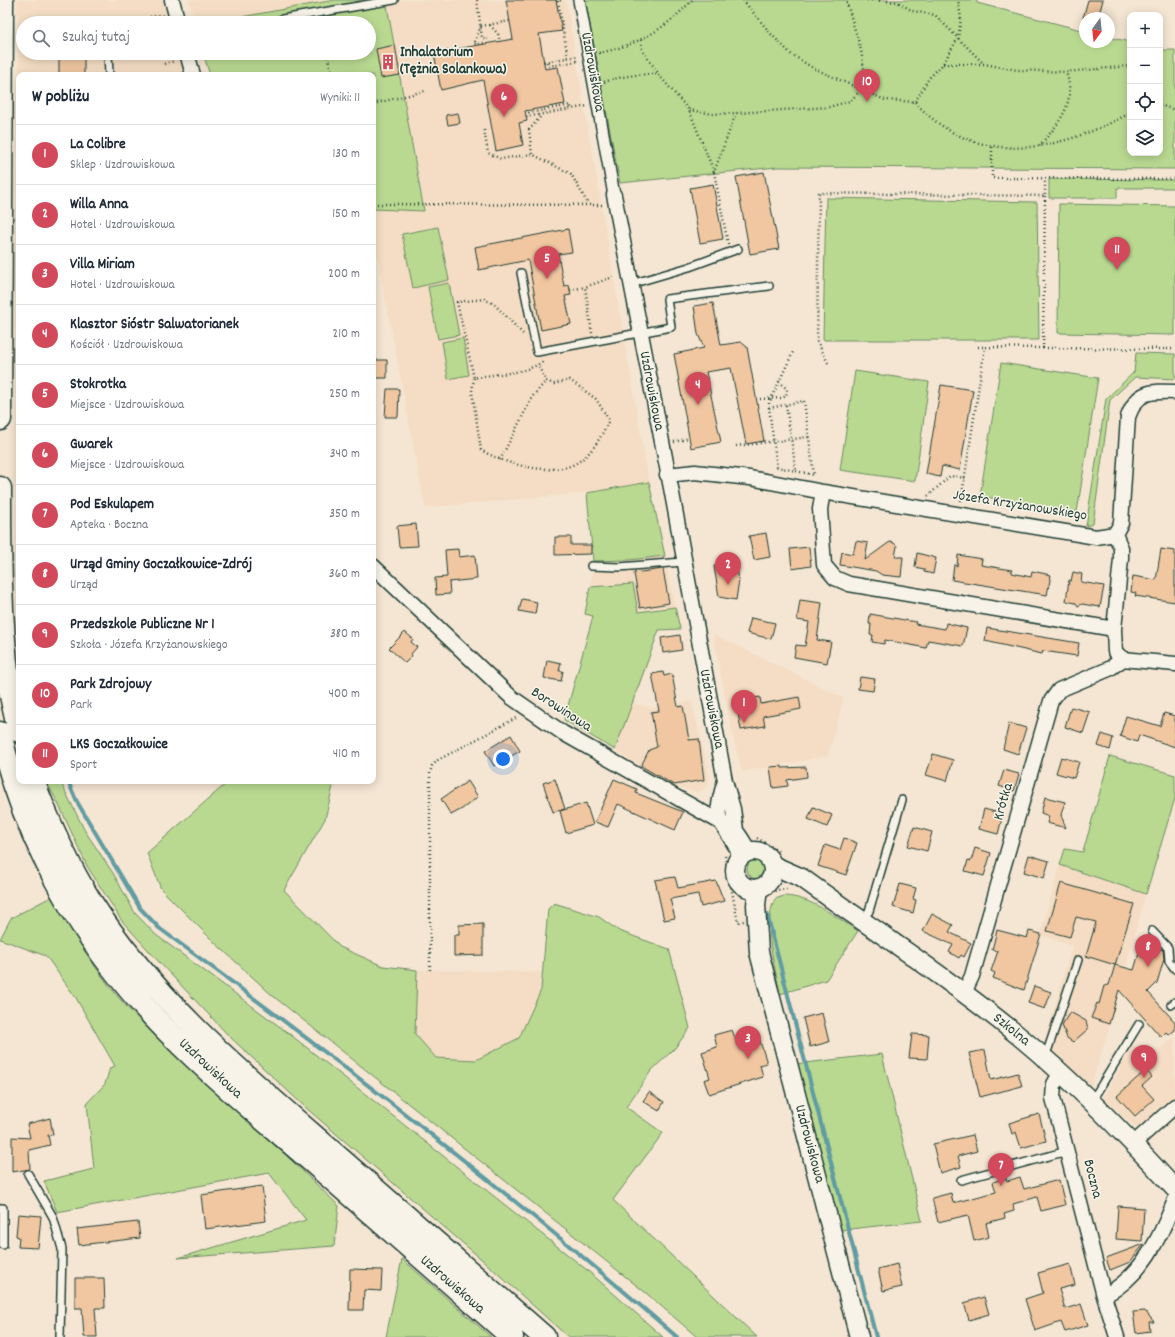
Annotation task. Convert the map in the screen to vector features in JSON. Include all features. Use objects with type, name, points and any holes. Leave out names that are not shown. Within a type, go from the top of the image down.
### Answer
[{"type":"main road","points":[[0,419],[2,0]]},
{"type":"main road","points":[[0,488],[1,598],[16,707]]},
{"type":"main road","name":"Uzdrowiskowa","points":[[0,733],[8,764],[22,804],[50,870],[73,910],[121,979],[153,1015],[207,1068],[512,1337]]},
{"type":"main road","name":"Uzdrowiskowa","points":[[35,784],[56,835],[91,901],[139,968],[168,1000],[271,1098],[544,1337]]},
{"type":"street","points":[[172,0],[176,16]]},
{"type":"street","name":"Uzdrowiskowa","points":[[579,0],[584,56],[594,86],[610,200],[631,284],[725,781],[733,809],[736,830]]},
{"type":"street","points":[[188,60],[192,72]]},
{"type":"street","points":[[1175,392],[1158,391],[1147,393],[1138,399],[1131,407],[1128,417],[1121,523],[1115,534],[1120,548],[1121,559],[1114,629],[1115,652],[1123,658],[1175,664]]},
{"type":"street","name":"Józefa Krzyżanowskiego","points":[[667,475],[696,472],[742,477],[1096,537],[1115,534]]},
{"type":"street","points":[[824,492],[820,510],[824,565],[835,578],[849,584],[1114,629]]},
{"type":"street","name":"Borowinowa","points":[[376,569],[496,685],[526,709],[581,743],[720,822],[729,824],[736,830]]},
{"type":"street","name":"Krótka","points":[[964,993],[972,976],[1051,701],[1059,690],[1109,668],[1123,658]]},
{"type":"street","name":"Uzdrowiskowa","points":[[720,822],[718,812],[719,799],[725,781]]},
{"type":"street","points":[[698,809],[708,806],[719,799]]},
{"type":"street","points":[[720,822],[745,854]]},
{"type":"street","points":[[736,830],[745,854]]},
{"type":"street","points":[[755,851],[766,855],[772,870],[769,882],[757,891],[741,883],[736,873],[737,861],[745,854],[755,851]]},
{"type":"street","name":"Szkolna","points":[[772,870],[798,884],[825,894]]},
{"type":"street","name":"Szkolna","points":[[772,870],[802,878],[964,993],[1061,1072],[1134,1143],[1175,1189]]},
{"type":"street","name":"Uzdrowiskowa","points":[[757,891],[744,903],[742,922],[759,952]]},
{"type":"street","name":"Uzdrowiskowa","points":[[757,891],[756,905],[759,952],[859,1337]]},
{"type":"street","name":"Boczna","points":[[1061,1072],[1054,1084],[1053,1098],[1104,1296],[1117,1337]]},
{"type":"street","points":[[1134,1143],[1175,1106]]},
{"type":"street","points":[[1104,1296],[1117,1289],[1128,1279],[1149,1254],[1160,1236],[1175,1200]]},
{"type":"lane","points":[[300,16],[394,0]]},
{"type":"lane","points":[[108,60],[109,72]]},
{"type":"lane","points":[[631,284],[689,267],[738,249]]},
{"type":"lane","points":[[522,273],[537,352],[671,327],[667,299],[769,286]]},
{"type":"lane","points":[[591,566],[619,567],[683,562]]},
{"type":"lane","points":[[863,921],[869,911],[902,800]]},
{"type":"lane","points":[[1152,931],[1168,948],[1169,962],[1175,969]]},
{"type":"lane","points":[[1042,1056],[1048,1050],[1078,960]]},
{"type":"lane","points":[[1090,1099],[1096,1094],[1139,1024]]},
{"type":"lane","points":[[961,1180],[1067,1151]]},
{"type":"lane","points":[[28,1174],[53,1217],[62,1248],[60,1337]]},
{"type":"lane","points":[[0,1208],[3,1208],[3,1245]]},
{"type":"path","points":[[477,0],[482,38],[488,39]]},
{"type":"path","points":[[576,61],[549,66],[545,62],[584,56],[620,48],[641,40],[666,25],[692,0]]},
{"type":"path","points":[[743,0],[771,34],[791,54],[814,68],[885,100],[915,102],[928,116],[948,131],[971,141],[992,147],[1016,149],[1038,147],[1088,132],[1127,114]]},
{"type":"path","points":[[689,110],[713,114],[736,114],[829,107],[850,100],[861,90],[865,75],[861,50],[846,0]]},
{"type":"path","points":[[867,0],[897,2],[913,11],[935,15],[984,64]]},
{"type":"path","points":[[915,102],[929,78],[943,64],[958,38],[961,18],[958,0]]},
{"type":"path","points":[[558,1],[568,58]]},
{"type":"path","points":[[157,16],[164,15]]},
{"type":"path","points":[[481,26],[510,21]]},
{"type":"path","points":[[490,25],[498,34],[500,42]]},
{"type":"path","points":[[481,26],[473,41],[474,44],[484,43]]},
{"type":"path","points":[[641,40],[642,50],[658,74],[689,110],[714,172],[730,252]]},
{"type":"path","points":[[164,64],[176,60]]},
{"type":"path","points":[[329,60],[331,72]]},
{"type":"path","points":[[943,64],[984,64],[1017,70],[1066,72],[1127,66]]},
{"type":"path","points":[[1038,147],[1056,127],[1066,110],[1069,95],[1066,72]]},
{"type":"path","points":[[594,86],[620,77],[639,74],[658,74]]},
{"type":"path","points":[[376,103],[424,90]]},
{"type":"path","points":[[572,109],[570,105],[529,113],[527,117],[542,114],[572,109],[588,106]]},
{"type":"path","points":[[1163,106],[1175,110]]},
{"type":"path","points":[[532,154],[530,130],[542,114]]},
{"type":"path","points":[[714,172],[736,114]]},
{"type":"path","points":[[484,130],[487,149],[493,156],[501,159],[532,154],[571,174],[588,205]]},
{"type":"path","points":[[992,147],[992,178],[1175,179]]},
{"type":"path","points":[[1042,348],[1045,178]]},
{"type":"path","points":[[828,363],[818,341],[819,194],[1045,196]]},
{"type":"path","points":[[376,204],[588,205],[610,200]]},
{"type":"path","points":[[570,290],[585,287],[619,275]]},
{"type":"path","points":[[585,287],[593,341]]},
{"type":"path","points":[[535,342],[517,329],[494,304],[484,299],[457,302],[474,378],[472,391],[481,450],[500,460],[512,464],[538,468],[562,468],[578,462],[591,449],[603,433],[609,420],[596,399],[570,380],[554,384],[546,381],[538,365]]},
{"type":"path","points":[[978,347],[1175,349]]},
{"type":"path","points":[[955,500],[962,501],[984,347]]},
{"type":"path","points":[[474,378],[489,374],[517,373],[538,365],[546,360],[551,350]]},
{"type":"path","points":[[769,408],[804,401],[814,475],[777,467],[769,408],[771,399],[794,350]]},
{"type":"path","points":[[500,460],[533,396],[546,381]]},
{"type":"path","points":[[760,399],[771,399],[786,396],[787,389],[779,382]]},
{"type":"path","points":[[786,404],[796,471]]},
{"type":"path","points":[[736,446],[809,437]]},
{"type":"path","points":[[928,496],[950,476],[965,478]]},
{"type":"path","points":[[921,495],[935,497]]},
{"type":"path","points":[[430,970],[430,773],[432,766],[438,760],[519,716],[526,709]]},
{"type":"path","points":[[757,891],[786,889],[794,890],[798,884]]},
{"type":"shaded area","points":[[17,0],[165,0],[169,16],[17,16]]},
{"type":"shaded area","points":[[189,0],[335,0],[247,16],[193,16]]},
{"type":"shaded area","points":[[386,0],[566,0],[649,482],[587,493],[425,508],[376,249],[376,209],[424,211]]},
{"type":"shaded area","points":[[18,60],[181,60],[184,72],[19,72]]},
{"type":"shaded area","points":[[665,556],[675,607],[638,612],[633,585],[590,587],[593,561],[629,560]]},
{"type":"shaded area","points":[[713,634],[844,698],[828,756],[742,772],[734,742]]},
{"type":"shaded area","points":[[649,661],[634,703],[651,708],[692,701],[709,775],[709,784],[704,790],[698,792],[675,786],[564,720]]},
{"type":"shaded area","points":[[1060,865],[1146,894],[1108,1032],[1091,1086],[1044,1043],[1072,946],[1040,935]]},
{"type":"shaded area","points":[[417,970],[542,972],[541,990],[519,1038],[476,1060],[436,1058],[415,1034]]},
{"type":"shaded area","points":[[1175,1036],[1175,1098],[1138,1130],[1103,1097],[1134,1044],[1149,1058]]},
{"type":"green space","points":[[335,0],[386,0],[424,211],[376,209],[376,72],[209,72],[205,60],[376,60],[376,16],[247,16]]},
{"type":"green space","points":[[585,0],[977,0],[977,3],[1079,29],[1079,48],[1115,48],[1115,38],[1127,41],[1127,156],[1163,156],[1163,50],[1175,50],[1175,169],[777,167],[620,183]]},
{"type":"green space","points":[[1049,179],[1175,180],[1175,188],[1117,188],[1117,198],[1049,198]]},
{"type":"green space","points":[[826,198],[1037,202],[1039,340],[823,340]]},
{"type":"green space","points":[[1059,204],[1175,206],[1175,335],[1058,333]]},
{"type":"green space","points":[[438,227],[449,280],[413,288],[402,234]]},
{"type":"green space","points":[[449,283],[459,335],[438,339],[428,287]]},
{"type":"green space","points":[[463,338],[469,375],[448,379],[442,342]]},
{"type":"green space","points":[[1136,353],[1175,354],[1175,379],[1135,377],[1110,400],[1093,524],[1086,526],[1106,399],[1134,372]]},
{"type":"green space","points":[[1001,363],[1098,378],[1077,512],[980,496]]},
{"type":"green space","points":[[855,371],[929,382],[915,481],[840,470]]},
{"type":"green space","points":[[649,482],[665,556],[629,560],[593,561],[587,493]]},
{"type":"green space","points":[[633,584],[638,612],[675,607],[680,629],[659,630],[615,750],[564,720],[593,616],[585,614],[590,587]]},
{"type":"green space","points":[[1110,756],[1175,775],[1175,798],[1146,894],[1060,865],[1065,849],[1083,852]]},
{"type":"green space","points":[[48,784],[62,784],[85,831],[113,873],[135,913],[156,935],[287,1032],[587,1270],[663,1337],[568,1337],[487,1264],[305,1107],[229,1036],[122,921],[87,866]]},
{"type":"green space","points":[[226,784],[332,784],[333,786],[325,819],[284,890],[340,947],[383,966],[417,970],[415,1034],[436,1058],[476,1060],[519,1038],[541,990],[548,909],[554,903],[599,917],[619,931],[669,949],[690,1028],[675,1048],[651,1071],[626,1107],[663,1133],[613,1200],[757,1337],[697,1337],[646,1293],[273,996],[212,940],[161,889],[147,853]]},
{"type":"green space","points":[[757,859],[764,862],[767,869],[764,876],[757,879],[750,876],[747,869],[750,862]]},
{"type":"green space","points":[[784,896],[794,897],[814,904],[858,931],[826,980],[780,994],[771,946],[770,921],[771,909],[775,899]]},
{"type":"green space","points":[[51,897],[102,977],[133,1014],[168,1042],[339,1206],[334,1246],[178,1258],[306,1220],[269,1173],[57,1212],[44,1181],[94,1169],[87,1103],[105,1084],[110,1068],[115,1066],[76,998],[46,956],[0,939],[11,918]]},
{"type":"green space","points":[[882,1054],[922,1221],[841,1230],[796,1064]]},
{"type":"green space","points":[[402,1259],[491,1337],[386,1337]]},
{"type":"building","points":[[506,0],[556,0],[562,31],[539,34],[545,69],[558,67],[565,104],[525,111],[527,121],[519,123],[523,145],[496,151],[483,80],[441,90],[434,53],[513,39]]},
{"type":"building","points":[[1088,0],[1103,0],[1100,12],[1085,12]]},
{"type":"building","name":"Inhalatorium (Tężnia Solankowa)","points":[[395,45],[400,75],[381,78],[376,49]]},
{"type":"building","points":[[59,60],[84,60],[84,72],[59,72]]},
{"type":"building","points":[[458,113],[460,123],[448,125],[446,115]]},
{"type":"building","points":[[764,172],[779,249],[750,254],[736,177]]},
{"type":"building","points":[[713,184],[723,239],[700,243],[690,188]]},
{"type":"building","points":[[568,229],[572,252],[558,254],[564,286],[569,285],[571,295],[565,296],[571,324],[541,330],[528,260],[479,270],[475,247]]},
{"type":"building","points":[[713,303],[721,345],[741,342],[747,347],[764,441],[746,444],[731,368],[706,372],[721,442],[691,448],[674,354],[704,348],[698,334],[694,306]]},
{"type":"building","points":[[376,360],[387,360],[387,378],[376,378]]},
{"type":"building","points":[[941,385],[973,390],[960,470],[942,466],[940,477],[926,474]]},
{"type":"building","points":[[387,389],[399,389],[398,417],[385,417]]},
{"type":"building","points":[[416,524],[418,546],[399,547],[397,526]]},
{"type":"building","points":[[766,533],[770,557],[754,560],[749,536]]},
{"type":"building","points":[[555,537],[571,537],[571,545],[591,545],[591,554],[555,555]]},
{"type":"building","points":[[856,541],[868,543],[865,560],[890,542],[894,543],[897,546],[895,557],[903,557],[901,577],[882,575],[876,571],[840,565],[842,552],[853,554]]},
{"type":"building","points":[[809,547],[811,566],[792,569],[790,549]]},
{"type":"building","points":[[458,549],[459,557],[475,555],[477,579],[449,582],[450,594],[436,595],[435,578],[447,577],[445,550]]},
{"type":"building","points":[[1161,549],[1175,551],[1175,602],[1135,596],[1136,593],[1131,592],[1133,576],[1156,580]]},
{"type":"building","points":[[917,553],[936,558],[933,574],[924,572],[924,569],[915,567]]},
{"type":"building","points":[[958,555],[982,559],[981,565],[1012,570],[1012,573],[1031,577],[1032,571],[1051,575],[1047,595],[952,580],[954,565],[957,566]]},
{"type":"building","points":[[736,562],[739,580],[736,600],[719,597],[714,566]]},
{"type":"building","points":[[663,569],[669,603],[640,608],[634,573]]},
{"type":"building","points":[[1073,572],[1082,574],[1081,582],[1104,586],[1100,607],[1082,604],[1078,606],[1076,603],[1066,601],[1069,580],[1071,581]]},
{"type":"building","points":[[522,599],[537,602],[535,614],[519,611]]},
{"type":"building","points":[[800,600],[822,603],[817,640],[831,642],[827,663],[794,657],[796,645],[805,646],[809,622],[797,620]]},
{"type":"building","points":[[870,614],[945,629],[946,623],[967,628],[963,646],[928,640],[926,648],[885,640],[884,644],[872,642],[873,635],[870,635],[871,624],[869,624]]},
{"type":"building","points":[[751,618],[775,623],[771,639],[747,633]]},
{"type":"building","points":[[987,628],[1079,643],[1077,656],[1043,651],[1042,654],[985,641]]},
{"type":"building","points":[[405,632],[413,639],[411,642],[417,647],[411,654],[412,656],[405,663],[389,648]]},
{"type":"building","points":[[680,635],[682,650],[663,653],[661,638]]},
{"type":"building","points":[[547,660],[561,663],[559,671],[563,671],[561,681],[544,678]]},
{"type":"building","points":[[663,672],[664,676],[672,674],[678,707],[683,706],[689,740],[699,739],[704,780],[674,785],[641,766],[649,750],[657,747],[651,712],[659,711],[652,674]]},
{"type":"building","points":[[860,677],[875,679],[873,691],[858,689]]},
{"type":"building","points":[[760,697],[761,704],[799,697],[801,709],[763,716],[765,726],[741,730],[736,702]]},
{"type":"building","points":[[1071,707],[1090,712],[1083,733],[1065,727]]},
{"type":"building","points":[[1164,713],[1175,716],[1175,747],[1139,735],[1137,742],[1120,736],[1126,716],[1160,726]]},
{"type":"building","points":[[1009,723],[1026,728],[1018,754],[1003,749]]},
{"type":"building","points":[[1102,734],[1113,738],[1110,750],[1098,746]]},
{"type":"building","points":[[511,735],[520,751],[494,766],[485,751]]},
{"type":"building","points":[[933,754],[953,760],[947,781],[926,775]]},
{"type":"building","points":[[1061,757],[1079,762],[1074,778],[1056,773]]},
{"type":"building","points":[[782,766],[782,768],[806,767],[807,777],[787,780],[788,786],[773,788],[770,767]]},
{"type":"building","points":[[1004,770],[1019,774],[1014,791],[999,786]]},
{"type":"building","points":[[555,779],[565,809],[553,812],[543,783]]},
{"type":"building","points":[[614,779],[637,789],[636,793],[683,812],[675,830],[618,804],[608,827],[595,822]]},
{"type":"building","points":[[468,781],[478,797],[451,815],[441,799]]},
{"type":"building","points":[[1045,797],[1065,802],[1061,815],[1066,828],[1047,823],[1049,816],[1041,813]]},
{"type":"building","points":[[586,803],[593,825],[566,833],[560,811]]},
{"type":"building","points":[[813,807],[832,815],[827,827],[808,819]]},
{"type":"building","points":[[984,809],[1003,814],[998,834],[979,829]]},
{"type":"building","points":[[914,827],[932,832],[927,851],[908,846]]},
{"type":"building","points":[[844,838],[857,843],[846,875],[818,866],[825,845],[840,850]]},
{"type":"building","points":[[975,848],[991,853],[984,876],[965,871],[968,860],[971,861]]},
{"type":"building","points":[[1029,855],[1049,861],[1044,878],[1024,872]]},
{"type":"building","points":[[675,877],[678,888],[716,881],[724,901],[701,907],[698,894],[670,899],[675,918],[664,920],[655,880]]},
{"type":"building","points":[[1061,883],[1134,904],[1115,965],[1086,956],[1096,922],[1076,917],[1070,937],[1047,931]]},
{"type":"building","points":[[900,884],[916,888],[913,899],[916,900],[913,913],[893,907]]},
{"type":"building","points":[[932,914],[953,925],[949,932],[971,943],[964,957],[961,955],[959,958],[949,952],[953,945],[923,931]]},
{"type":"building","points":[[483,924],[483,955],[454,956],[454,935],[459,935],[459,925]]},
{"type":"building","points":[[997,930],[1027,938],[1029,931],[1041,934],[1024,990],[993,978],[995,973],[991,971],[998,951],[992,950]]},
{"type":"building","points":[[1142,943],[1163,950],[1164,959],[1157,983],[1148,992],[1175,1022],[1175,1030],[1169,1035],[1166,1032],[1161,1037],[1119,990],[1109,1024],[1091,1018],[1097,1003],[1099,1004],[1104,986],[1109,985],[1115,965],[1134,970]]},
{"type":"building","points":[[1034,986],[1051,992],[1045,1009],[1028,1003]]},
{"type":"building","points":[[1070,1012],[1086,1021],[1088,1029],[1073,1042],[1067,1038],[1062,1025]]},
{"type":"building","points":[[822,1013],[829,1042],[810,1047],[803,1018]]},
{"type":"building","points":[[732,1030],[737,1043],[759,1038],[767,1063],[760,1065],[763,1077],[709,1094],[704,1080],[710,1078],[702,1052],[717,1047],[714,1035]]},
{"type":"building","points":[[912,1034],[929,1035],[927,1059],[909,1058]]},
{"type":"building","points":[[985,1050],[991,1080],[1018,1073],[1022,1086],[980,1097],[969,1053]]},
{"type":"building","points":[[1146,1070],[1152,1077],[1142,1086],[1154,1099],[1135,1116],[1117,1096]]},
{"type":"building","points":[[649,1092],[664,1102],[659,1111],[643,1101]]},
{"type":"building","points":[[1039,1114],[1046,1141],[1021,1148],[1016,1132],[1012,1134],[1009,1123]]},
{"type":"building","points":[[50,1118],[53,1134],[48,1135],[50,1145],[29,1150],[30,1169],[12,1172],[12,1137],[30,1138],[27,1124]]},
{"type":"building","points":[[973,1135],[977,1151],[958,1156],[961,1167],[940,1173],[933,1144]]},
{"type":"building","points":[[1020,1177],[1024,1189],[1059,1180],[1065,1205],[1041,1211],[1037,1197],[1013,1204],[1014,1211],[1004,1214],[1005,1218],[986,1223],[989,1237],[974,1241],[968,1215],[938,1222],[932,1198],[951,1193],[953,1203],[996,1192],[993,1182],[1006,1178],[1007,1181]]},
{"type":"building","points":[[262,1186],[266,1221],[205,1229],[201,1195]]},
{"type":"building","points":[[1118,1206],[1144,1208],[1142,1241],[1116,1239]]},
{"type":"building","points":[[18,1214],[41,1216],[38,1248],[18,1247],[19,1237],[16,1236]]},
{"type":"building","points":[[138,1222],[140,1238],[79,1245],[77,1229]]},
{"type":"building","points":[[1144,1244],[1130,1262],[1110,1270],[1106,1258]]},
{"type":"building","points":[[897,1264],[902,1287],[883,1291],[878,1269]]},
{"type":"building","points":[[1070,1264],[1075,1285],[1059,1289],[1065,1309],[1081,1304],[1088,1325],[1065,1332],[1061,1322],[1035,1331],[1025,1299],[1043,1293],[1038,1273]]},
{"type":"building","points":[[350,1269],[382,1270],[381,1291],[364,1290],[363,1310],[349,1310]]},
{"type":"building","points":[[75,1278],[104,1278],[105,1308],[95,1308],[97,1337],[84,1337],[82,1308],[75,1308]]},
{"type":"building","points":[[984,1297],[989,1314],[969,1320],[964,1303]]},
{"type":"building","points":[[1145,1311],[1154,1322],[1149,1322],[1150,1331],[1136,1333],[1133,1312]]},
{"type":"waterway","points":[[69,784],[76,800],[140,908],[159,928],[291,1026],[422,1127],[551,1231],[677,1337]]},
{"type":"waterway","points":[[767,914],[876,1337]]},
{"type":"place","name":"Inhalatorium (Tężnia Solankowa)","points":[[388,62]]},
{"type":"place","name":"Park Zdrojowy","points":[[867,102]]},
{"type":"place","name":"Gwarek","points":[[504,117]]},
{"type":"place","name":"LKS Goczałkowice","points":[[1117,270]]},
{"type":"place","name":"Stokrotka","points":[[547,279]]},
{"type":"place","name":"Klasztor Sióstr Salwatorianek","points":[[698,405]]},
{"type":"place","name":"Willa Anna","points":[[728,585]]},
{"type":"place","name":"La Colibre","points":[[744,723]]},
{"type":"place","name":"Urząd Gminy Goczałkowice-Zdrój","points":[[1148,967]]},
{"type":"place","name":"Villa Miriam","points":[[748,1059]]},
{"type":"place","name":"Przedszkole Publiczne Nr 1","points":[[1144,1078]]},
{"type":"place","name":"Pod Eskulapem","points":[[1001,1186]]}]
